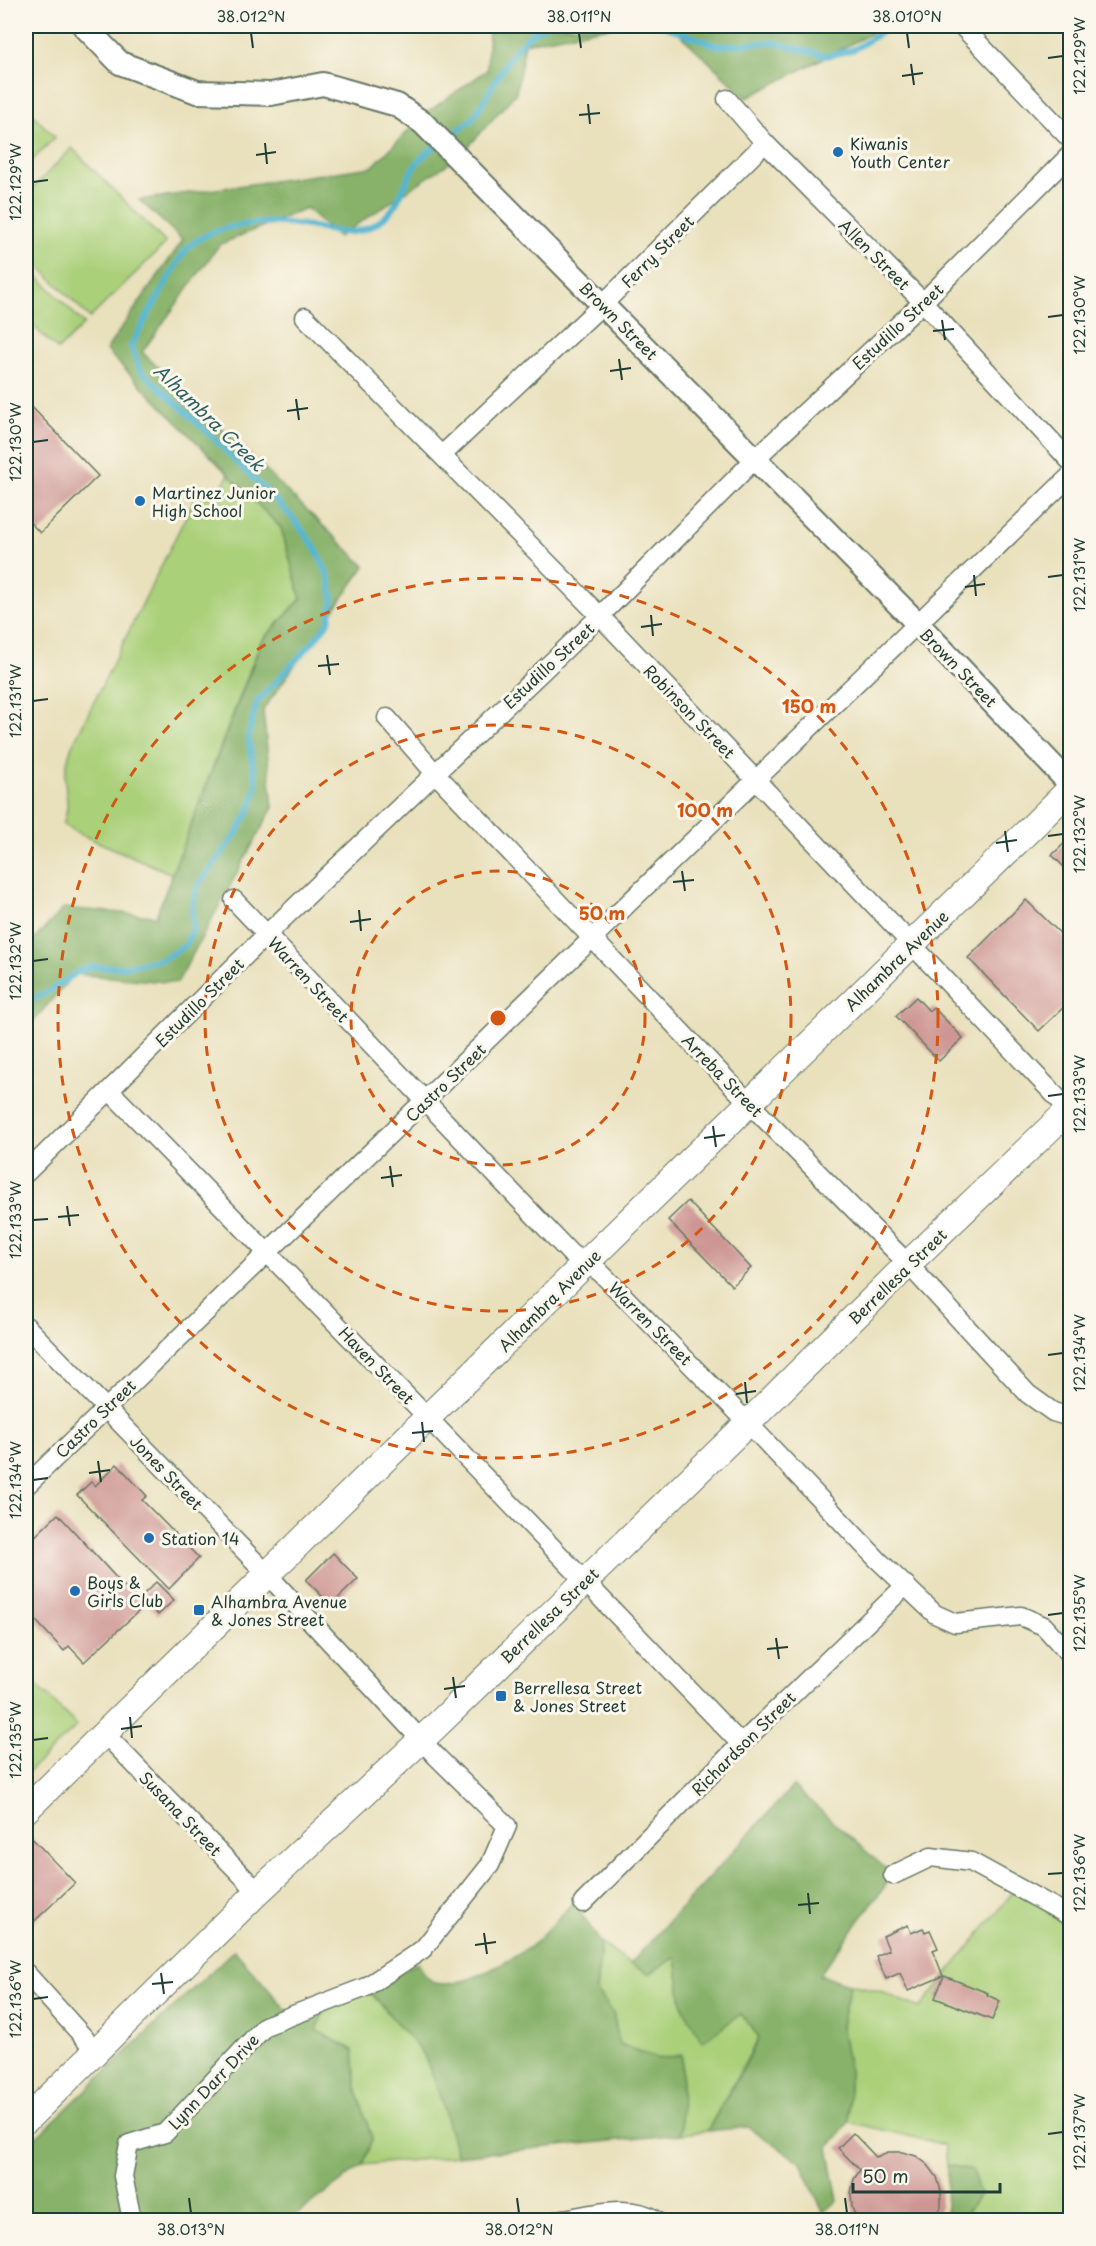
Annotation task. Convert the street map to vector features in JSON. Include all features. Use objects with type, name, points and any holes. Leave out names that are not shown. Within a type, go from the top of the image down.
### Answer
[{"type":"main road","name":"Alhambra Avenue","points":[[26,1810],[429,1419],[1071,789]]},
{"type":"main road","name":"Berrellesa Street","points":[[26,2120],[258,1892],[421,1740],[748,1423],[908,1264],[1070,1110]]},
{"type":"street","name":"Brown Street","points":[[84,26],[120,63],[197,92],[271,94],[323,84],[397,105],[423,123],[918,624],[1071,784]]},
{"type":"street","points":[[962,26],[1071,139]]},
{"type":"street","name":"Allen Street","points":[[727,99],[765,143],[923,302],[1071,461]]},
{"type":"street","name":"Ferry Street","points":[[442,455],[603,304],[765,143]]},
{"type":"street","name":"Estudillo Street","points":[[26,1173],[267,934],[434,772],[600,616],[755,459],[923,302],[1071,155]]},
{"type":"street","name":"Robinson Street","points":[[305,317],[600,616],[1070,1110]]},
{"type":"street","name":"Castro Street","points":[[26,1486],[1071,476]]},
{"type":"street","name":"Arreba Street","points":[[387,718],[434,772],[750,1104],[908,1264],[1028,1394],[1053,1412],[1071,1417]]},
{"type":"street","name":"Warren Street","points":[[234,900],[571,1254],[600,1272],[877,1559],[935,1614],[956,1623],[1021,1616],[1044,1626],[1071,1655]]},
{"type":"street","name":"Haven Street","points":[[110,1091],[741,1744]]},
{"type":"street","name":"Jones Street","points":[[26,1326],[267,1574],[421,1740],[507,1826]]},
{"type":"street","name":"Richardson Street","points":[[583,1903],[741,1744],[906,1585]]},
{"type":"street","name":"Susana Street","points":[[104,1733],[258,1892]]},
{"type":"street","name":"Lynn Darr Drive","points":[[132,2220],[123,2176],[129,2144],[165,2133],[265,2026],[366,1987],[423,1948],[490,1865],[507,1826]]},
{"type":"street","points":[[893,1875],[931,1857],[971,1862],[1071,1916]]},
{"type":"street","points":[[26,1973],[96,2051]]},
{"type":"street","points":[[558,2220],[616,2211],[647,2215],[656,2220]]},
{"type":"green space","points":[[489,26],[616,26],[525,43],[516,93],[461,155],[338,237],[306,208],[219,245],[142,352],[365,566],[263,710],[273,807],[177,983],[74,974],[26,1027],[26,948],[64,908],[156,916],[262,641],[301,599],[281,528],[106,350],[183,240],[139,200],[372,167],[426,113],[487,70]]},
{"type":"green space","points":[[671,26],[885,26],[747,98]]},
{"type":"green space","points":[[26,108],[55,137],[27,166],[26,164]]},
{"type":"green space","points":[[72,148],[166,243],[90,318],[26,253],[26,195]]},
{"type":"green space","points":[[26,264],[84,324],[58,350],[26,319]]},
{"type":"green space","points":[[229,474],[281,528],[301,599],[261,641],[172,874],[82,835],[63,824],[67,805],[65,773],[71,748],[198,492],[215,500]]},
{"type":"green space","points":[[32,1680],[77,1726],[26,1774],[26,1682],[28,1684]]},
{"type":"green space","points":[[793,1786],[893,1875],[819,1975],[850,1984],[841,2025],[849,2070],[849,2122],[828,2148],[838,2201],[823,2212],[801,2163],[748,2127],[707,2131],[744,2068],[759,2037],[741,2014],[702,2042],[682,2005],[676,1957],[649,1974],[630,1964]]},
{"type":"green space","points":[[1017,1887],[1070,1916],[1070,2220],[972,2220],[966,2213],[980,2194],[971,2170],[947,2165],[945,2145],[849,2122],[849,2070],[841,2025],[850,1984],[880,1991],[920,2008]]},
{"type":"green space","points":[[573,1902],[601,1943],[596,1991],[613,2012],[619,2044],[659,2059],[682,2055],[681,2134],[457,2156],[439,2092],[424,2055],[366,1987],[418,1963],[427,1977],[436,1983],[447,1984],[475,1977],[529,1947]]},
{"type":"green space","points":[[601,1943],[630,1964],[649,1974],[676,1956],[682,2005],[702,2041],[741,2014],[759,2037],[707,2131],[681,2134],[682,2055],[659,2059],[619,2044],[613,2012],[596,1991]]},
{"type":"green space","points":[[234,1950],[291,2015],[326,2002],[317,2031],[353,2050],[356,2087],[372,2139],[363,2165],[289,2220],[26,2220],[26,2147]]},
{"type":"green space","points":[[366,1987],[424,2055],[439,2092],[457,2156],[363,2165],[372,2139],[356,2087],[353,2050],[317,2031],[326,2002]]},
{"type":"green space","points":[[947,2165],[972,2170],[980,2195],[966,2213],[972,2220],[946,2220]]},
{"type":"building","points":[[26,401],[98,476],[40,533],[26,518]]},
{"type":"building","points":[[1071,837],[1071,874],[1052,855]]},
{"type":"building","points":[[1026,900],[1071,944],[1071,1000],[1039,1031],[968,958]]},
{"type":"building","points":[[916,997],[929,1011],[933,1007],[963,1038],[939,1061],[896,1016]]},
{"type":"building","points":[[688,1201],[751,1268],[732,1286],[668,1220]]},
{"type":"building","name":"Station 14","points":[[117,1464],[147,1496],[142,1500],[199,1558],[169,1589],[77,1495],[91,1482],[95,1486]]},
{"type":"building","name":"Boys & Girls Club","points":[[58,1514],[143,1607],[84,1662],[69,1646],[64,1651],[26,1610],[26,1545]]},
{"type":"building","points":[[333,1553],[358,1579],[331,1605],[306,1580]]},
{"type":"building","points":[[156,1582],[174,1600],[158,1615],[141,1597]]},
{"type":"building","points":[[26,1832],[75,1883],[26,1929]]},
{"type":"building","points":[[908,1925],[911,1933],[923,1928],[925,1932],[930,1930],[938,1948],[933,1950],[943,1976],[908,1991],[900,1973],[886,1979],[876,1956],[889,1950],[883,1936]]},
{"type":"building","points":[[944,1976],[988,1993],[987,1995],[1000,2001],[992,2020],[935,1998]]},
{"type":"building","points":[[853,2133],[876,2157],[888,2152],[902,2152],[916,2156],[928,2165],[937,2177],[941,2191],[941,2207],[935,2220],[857,2220],[852,2207],[851,2193],[854,2179],[860,2170],[838,2148]]},
{"type":"waterway","name":"Alhambra Creek","points":[[446,138],[470,121],[522,42],[545,26]]},
{"type":"waterway","name":"Alhambra Creek","points":[[663,26],[718,46],[772,42],[827,56],[855,49],[880,33],[886,26]]},
{"type":"waterway","name":"Alhambra Creek","points":[[26,1003],[81,970],[92,967],[123,967],[163,959],[186,945],[193,928],[192,908],[198,885],[235,836],[249,812],[257,786],[248,737],[257,702],[313,642],[329,621],[333,599],[329,578],[315,547],[292,517],[203,428],[140,370],[131,346],[181,256],[197,241],[225,229],[257,223],[289,223],[336,232],[353,232],[370,227],[391,211],[415,165],[438,144]]},
{"type":"place","name":"Kiwanis Youth Center","points":[[838,152]]},
{"type":"place","name":"Martinez Junior High School","points":[[140,501]]},
{"type":"place","name":"Station 14","points":[[149,1538]]},
{"type":"place","name":"Boys & Girls Club","points":[[75,1591]]},
{"type":"place","name":"Alhambra Avenue & Jones Street","points":[[199,1610]]},
{"type":"place","name":"Berrellesa Street & Jones Street","points":[[501,1696]]}]
